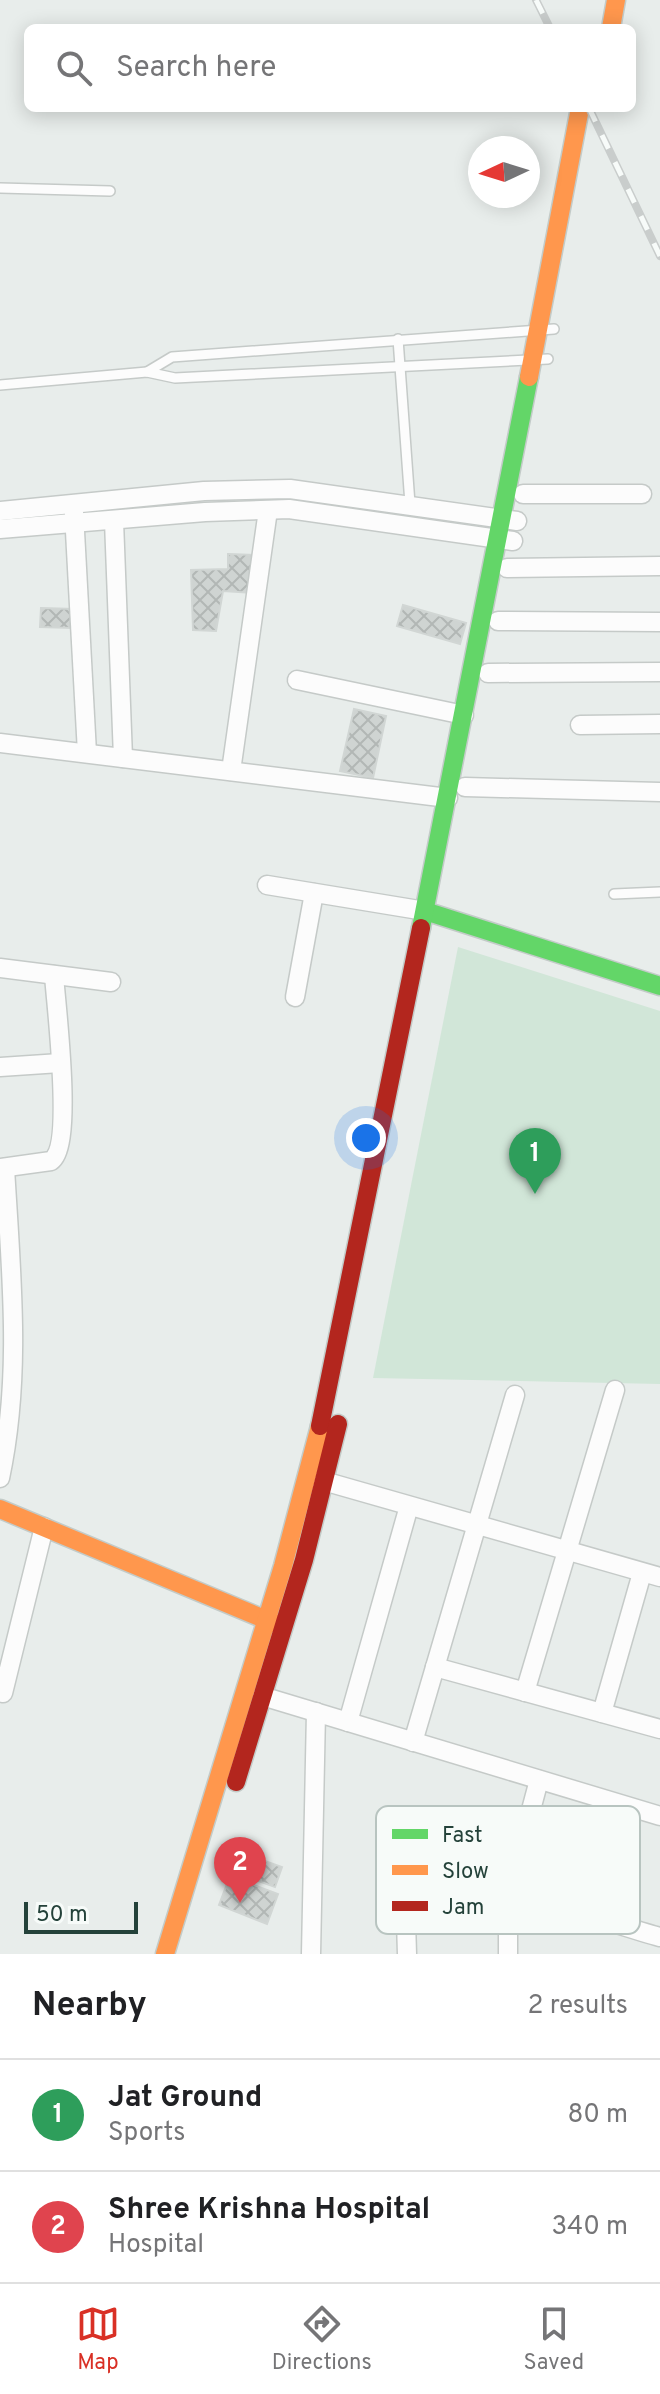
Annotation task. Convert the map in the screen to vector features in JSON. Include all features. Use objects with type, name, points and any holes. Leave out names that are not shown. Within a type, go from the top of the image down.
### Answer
[{"type":"main road","points":[[595,24],[599,0]]},
{"type":"main road","points":[[612,24],[616,0]]},
{"type":"main road","points":[[165,1954],[275,1624],[316,1478],[323,1415],[394,1109],[432,914],[448,798],[464,715],[509,520],[540,359],[579,112]]},
{"type":"main road","points":[[545,330],[596,112]]},
{"type":"main road","points":[[509,520],[523,494],[540,359]]},
{"type":"main road","points":[[432,914],[465,787],[488,673],[507,568],[505,540]]},
{"type":"main road","points":[[432,914],[660,986]]},
{"type":"main road","points":[[0,1509],[275,1624]]},
{"type":"main road","points":[[183,1954],[262,1696],[275,1624]]},
{"type":"street","points":[[0,511],[204,491],[290,489],[509,520]]},
{"type":"street","points":[[523,494],[642,494]]},
{"type":"street","points":[[73,504],[87,753]]},
{"type":"street","points":[[0,529],[289,509],[505,540]]},
{"type":"street","points":[[231,771],[268,510]]},
{"type":"street","points":[[114,521],[123,758]]},
{"type":"street","points":[[507,568],[660,566]]},
{"type":"street","points":[[498,621],[660,622]]},
{"type":"street","points":[[488,673],[660,672]]},
{"type":"street","points":[[297,680],[464,715]]},
{"type":"street","points":[[580,725],[660,724]]},
{"type":"street","points":[[0,743],[448,798]]},
{"type":"street","points":[[465,787],[660,792]]},
{"type":"street","points":[[267,885],[432,914]]},
{"type":"street","points":[[295,997],[314,893]]},
{"type":"street","points":[[0,968],[111,982]]},
{"type":"street","points":[[0,1478],[7,1447],[15,1332],[2,1168],[41,1163],[57,1157],[63,1113],[54,975]]},
{"type":"street","points":[[0,1067],[60,1063]]},
{"type":"street","points":[[525,1692],[615,1390]]},
{"type":"street","points":[[413,1742],[515,1395]]},
{"type":"street","points":[[316,1478],[567,1552],[655,1574],[602,1713]]},
{"type":"street","points":[[348,1722],[409,1506]]},
{"type":"street","points":[[3,1693],[44,1527]]},
{"type":"street","points":[[435,1667],[660,1729]]},
{"type":"street","points":[[262,1696],[626,1806]]},
{"type":"street","points":[[311,1954],[316,1712]]},
{"type":"street","points":[[532,1806],[539,1780]]},
{"type":"street","points":[[640,1810],[660,1816]]},
{"type":"street","points":[[640,1932],[660,1937]]},
{"type":"street","points":[[406,1934],[407,1954]]},
{"type":"lane","points":[[0,188],[110,191]]},
{"type":"lane","points":[[147,372],[172,357],[545,330]]},
{"type":"lane","points":[[398,339],[410,504]]},
{"type":"lane","points":[[0,385],[147,372],[175,378],[540,359]]},
{"type":"lane","points":[[614,894],[660,892]]},
{"type":"green space","points":[[458,947],[660,1011],[660,1384],[373,1378]]},
{"type":"building","points":[[228,554],[255,555],[253,593],[223,591],[216,631],[193,630],[191,570],[228,569]]},
{"type":"building","points":[[403,605],[466,623],[460,644],[397,626]]},
{"type":"building","points":[[41,608],[74,609],[73,628],[40,627]]},
{"type":"building","points":[[354,709],[386,716],[373,778],[340,771]]},
{"type":"building","points":[[240,1852],[282,1867],[275,1887],[233,1872]]},
{"type":"building","points":[[230,1876],[278,1894],[267,1924],[219,1905]]},
{"type":"railway","points":[[536,0],[548,24]]},
{"type":"railway","points":[[591,112],[660,256]]},
{"type":"traffic: fast","points":[[421,928],[529,377]]},
{"type":"traffic: fast","points":[[425,911],[660,986]]},
{"type":"traffic: slow","points":[[612,24],[616,0]]},
{"type":"traffic: slow","points":[[529,377],[579,112]]},
{"type":"traffic: slow","points":[[165,1954],[283,1566],[320,1426]]},
{"type":"traffic: slow","points":[[0,1509],[281,1626]]},
{"type":"traffic: jam","points":[[320,1426],[421,928]]},
{"type":"traffic: jam","points":[[236,1782],[304,1560],[338,1424]]},
{"type":"place","name":"Jat Ground","points":[[535,1194]]},
{"type":"place","name":"Shree Krishna Hospital","points":[[240,1903]]}]
